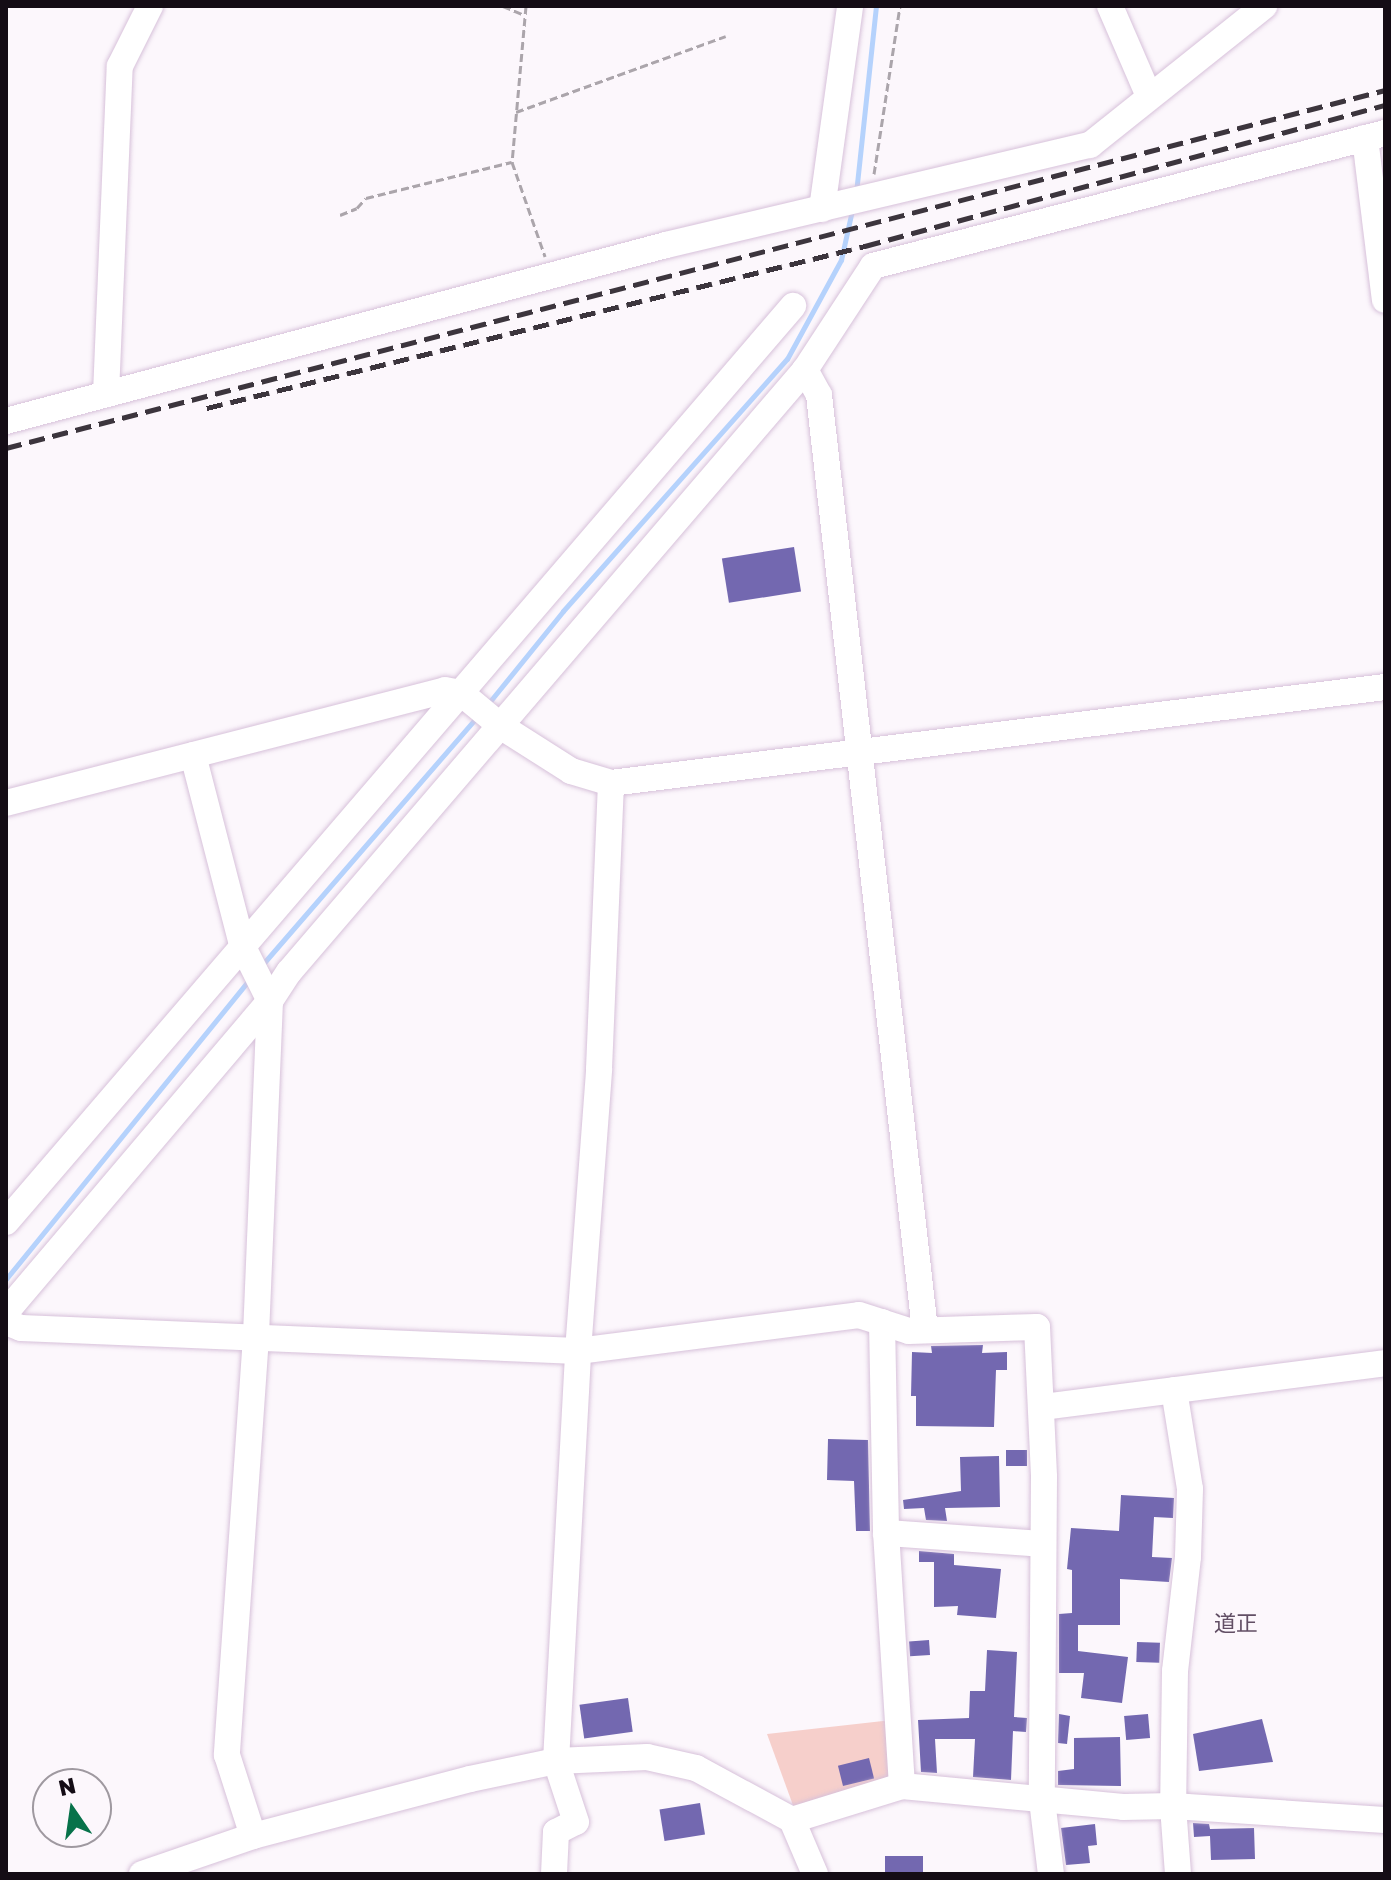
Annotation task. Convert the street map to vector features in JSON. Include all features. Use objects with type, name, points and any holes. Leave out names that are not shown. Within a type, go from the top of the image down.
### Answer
[{"type":"street","points":[[106,394],[120,66],[150,6]]},
{"type":"street","points":[[822,209],[850,6]]},
{"type":"street","points":[[1110,6],[1149,96]]},
{"type":"street","points":[[6,421],[552,275],[1090,145],[1264,6]]},
{"type":"street","points":[[6,1312],[270,1001],[289,972],[805,370],[873,266],[1375,136],[1385,300]]},
{"type":"street","points":[[6,1222],[793,306]]},
{"type":"street","points":[[805,370],[819,395],[925,1330]]},
{"type":"street","points":[[6,803],[445,690],[461,693],[502,727],[571,771],[611,783],[1385,687]]},
{"type":"street","points":[[193,755],[242,945],[270,1001],[256,1337],[227,1755],[253,1836]]},
{"type":"street","points":[[554,1874],[556,1832],[576,1822],[556,1761],[578,1351],[599,1069],[611,783]]},
{"type":"street","points":[[6,1322],[21,1328],[578,1351],[859,1315],[909,1331],[1037,1327],[1043,1407],[1042,1800],[1051,1874]]},
{"type":"street","points":[[882,1322],[886,1533],[902,1786]]},
{"type":"street","points":[[1043,1407],[1385,1363]]},
{"type":"street","points":[[1174,1390],[1190,1489],[1188,1557],[1175,1671],[1173,1806],[1178,1874]]},
{"type":"street","points":[[886,1533],[1043,1544]]},
{"type":"street","points":[[142,1874],[253,1836],[556,1761],[647,1757],[696,1768],[792,1820],[815,1874]]},
{"type":"street","points":[[792,1820],[902,1786],[1123,1807],[1173,1806],[1385,1820]]},
{"type":"path","points":[[503,6],[524,15]]},
{"type":"path","points":[[526,6],[512,162],[552,275]]},
{"type":"path","points":[[871,197],[900,6]]},
{"type":"path","points":[[516,112],[726,36]]},
{"type":"path","points":[[340,215],[357,208],[366,198],[512,162]]},
{"type":"shaded area","points":[[892,1720],[896,1781],[794,1808],[767,1734]]},
{"type":"building","points":[[794,547],[801,591],[729,603],[722,558]]},
{"type":"building","points":[[983,1345],[982,1353],[1007,1352],[1007,1370],[996,1370],[994,1427],[916,1426],[916,1396],[911,1396],[912,1352],[932,1353],[931,1346]]},
{"type":"building","points":[[828,1439],[868,1440],[870,1531],[856,1531],[854,1481],[827,1480]]},
{"type":"building","points":[[1006,1450],[1027,1450],[1027,1466],[1006,1466]]},
{"type":"building","points":[[999,1456],[1000,1507],[945,1508],[947,1521],[926,1520],[924,1508],[904,1509],[903,1500],[961,1491],[960,1457]]},
{"type":"building","points":[[1121,1495],[1174,1498],[1173,1518],[1154,1517],[1152,1557],[1172,1558],[1169,1582],[1120,1579],[1120,1625],[1078,1625],[1078,1651],[1128,1657],[1122,1703],[1081,1698],[1084,1673],[1059,1673],[1059,1614],[1072,1613],[1072,1570],[1067,1569],[1071,1528],[1119,1531]]},
{"type":"building","points":[[919,1551],[954,1554],[954,1565],[1001,1569],[996,1618],[957,1615],[958,1606],[934,1607],[934,1562],[919,1562]]},
{"type":"building","points":[[929,1640],[930,1655],[910,1656],[909,1641]]},
{"type":"building","points":[[1137,1642],[1160,1643],[1159,1663],[1136,1662]]},
{"type":"building","points":[[987,1650],[1017,1652],[1014,1717],[1027,1718],[1026,1732],[1013,1731],[1011,1780],[973,1777],[975,1739],[935,1739],[937,1773],[921,1772],[918,1720],[969,1718],[970,1691],[985,1691]]},
{"type":"building","points":[[628,1698],[633,1732],[584,1738],[579,1705]]},
{"type":"building","points":[[1059,1714],[1070,1716],[1067,1744],[1058,1743]]},
{"type":"building","points":[[1148,1714],[1150,1738],[1126,1740],[1124,1716]]},
{"type":"building","points":[[1262,1719],[1273,1762],[1199,1771],[1193,1734]]},
{"type":"building","points":[[1120,1737],[1121,1786],[1058,1785],[1058,1771],[1074,1769],[1074,1738]]},
{"type":"building","points":[[869,1758],[874,1778],[843,1786],[838,1766]]},
{"type":"building","points":[[700,1803],[705,1835],[665,1841],[660,1809]]},
{"type":"building","points":[[1193,1823],[1209,1824],[1210,1829],[1254,1828],[1255,1859],[1211,1860],[1210,1836],[1194,1837]]},
{"type":"building","points":[[1095,1824],[1097,1845],[1088,1846],[1090,1863],[1066,1865],[1061,1828]]},
{"type":"building","points":[[885,1856],[923,1856],[923,1874],[885,1874]]},
{"type":"waterway","points":[[856,193],[876,6]]},
{"type":"waterway","points":[[487,705],[563,611],[787,359],[841,260],[852,210]]},
{"type":"waterway","points":[[262,965],[478,716]]},
{"type":"waterway","points":[[6,1279],[250,979]]},
{"type":"railway","points":[[6,448],[1385,90]]},
{"type":"railway","points":[[207,408],[865,246],[1385,105]]},
{"type":"district","name":"道正","points":[[1236,1623]]}]
